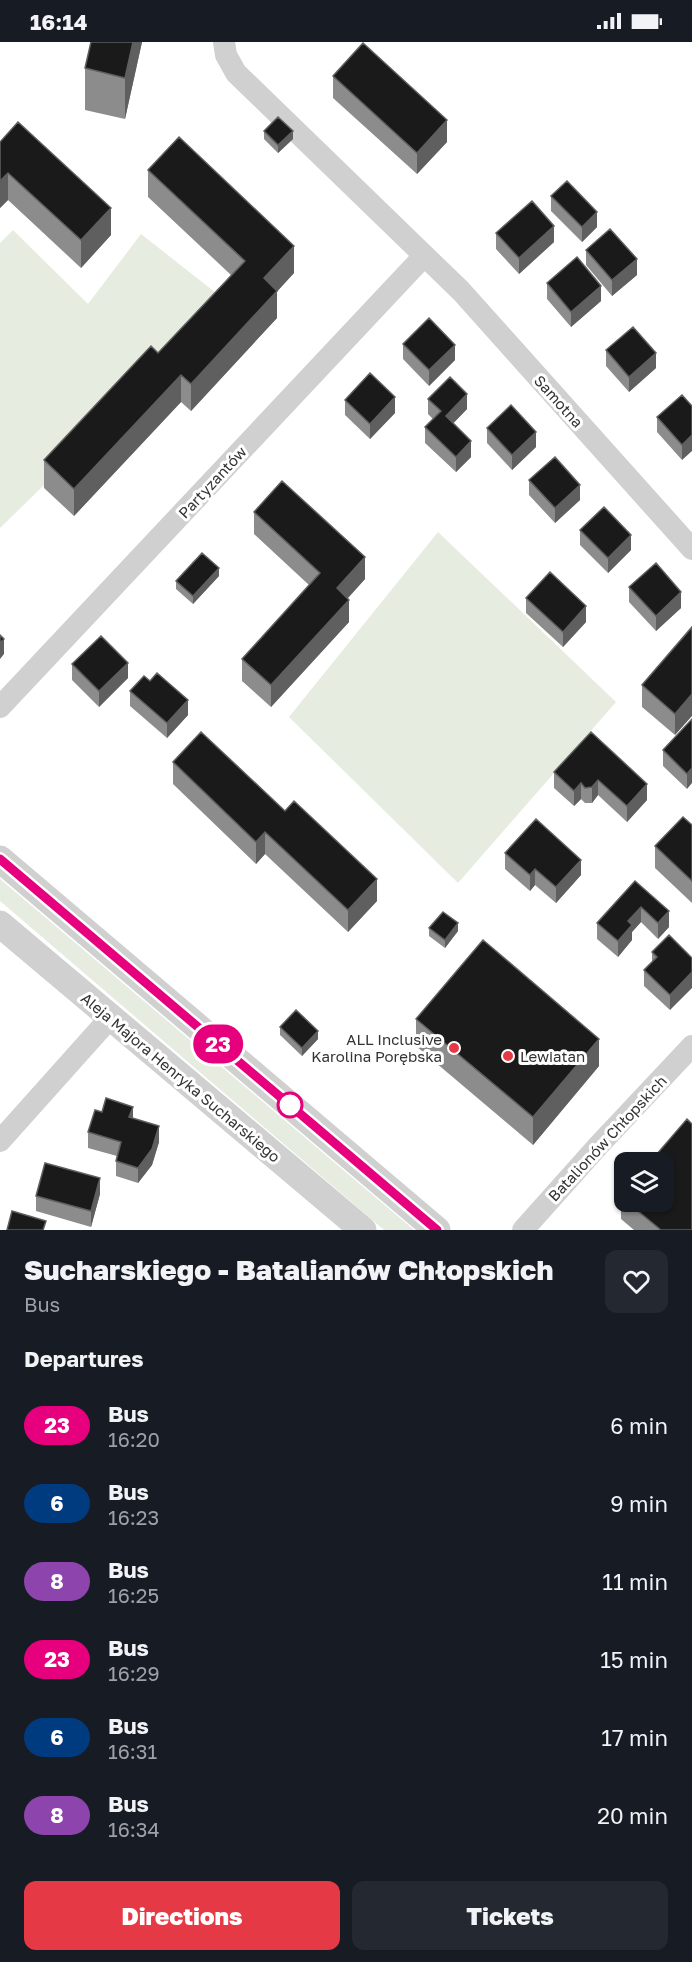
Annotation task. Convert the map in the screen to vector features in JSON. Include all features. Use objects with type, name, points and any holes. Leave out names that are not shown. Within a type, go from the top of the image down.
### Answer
[{"type":"street","name":"Samotna","points":[[224,42],[226,55],[236,73],[461,291],[692,549]]},
{"type":"street","name":"Partyzantów","points":[[0,707],[424,256]]},
{"type":"street","points":[[0,859],[436,1230]]},
{"type":"street","name":"Aleja Majora Henryka Sucharskiego","points":[[0,924],[363,1230]]},
{"type":"street","points":[[0,1141],[110,1018]]},
{"type":"street","name":"Batalionów Chłopskich","points":[[523,1230],[692,1046]]},
{"type":"shaded area","points":[[13,230],[88,304],[141,234],[230,304],[0,528],[0,243]]},
{"type":"shaded area","points":[[438,532],[616,702],[458,883],[289,717]]},
{"type":"shaded area","points":[[0,879],[414,1230],[384,1230],[0,901]]},
{"type":"building","points":[[91,42],[133,42],[125,78],[85,68]]},
{"type":"building","points":[[363,43],[447,120],[417,153],[333,76]]},
{"type":"building","points":[[278,117],[293,131],[278,145],[264,131]]},
{"type":"building","points":[[18,122],[111,208],[81,240],[8,173],[0,181],[0,142]]},
{"type":"building","points":[[179,137],[294,246],[264,278],[277,291],[191,384],[181,375],[74,489],[44,460],[151,346],[158,353],[245,261],[148,170]]},
{"type":"building","points":[[567,181],[597,212],[582,227],[551,196]]},
{"type":"building","points":[[532,201],[554,226],[519,258],[496,233]]},
{"type":"building","points":[[610,229],[637,259],[612,280],[586,250]]},
{"type":"building","points":[[577,257],[601,286],[571,312],[547,283]]},
{"type":"building","points":[[429,318],[455,345],[429,370],[403,344]]},
{"type":"building","points":[[633,327],[656,353],[629,377],[606,350]]},
{"type":"building","points":[[370,373],[395,397],[370,424],[345,400]]},
{"type":"building","points":[[450,377],[467,394],[446,416],[471,441],[456,457],[425,427],[441,411],[428,399]]},
{"type":"building","points":[[682,395],[692,406],[692,435],[682,445],[657,417]]},
{"type":"building","points":[[511,405],[536,432],[512,455],[487,428]]},
{"type":"building","points":[[555,457],[580,485],[555,508],[529,480]]},
{"type":"building","points":[[282,481],[365,557],[337,588],[349,600],[271,685],[242,659],[320,573],[254,512]]},
{"type":"building","points":[[604,507],[631,535],[608,558],[580,530]]},
{"type":"building","points":[[202,553],[219,568],[193,596],[176,581]]},
{"type":"building","points":[[656,563],[681,592],[656,616],[629,587]]},
{"type":"building","points":[[550,572],[586,606],[563,632],[526,598]]},
{"type":"building","points":[[692,627],[692,694],[675,714],[642,685]]},
{"type":"building","points":[[101,636],[128,663],[99,691],[72,664]]},
{"type":"building","points":[[157,673],[188,700],[167,723],[130,691],[144,676],[150,681]]},
{"type":"building","points":[[692,719],[692,768],[687,774],[663,750]]},
{"type":"building","points":[[201,732],[285,811],[294,801],[377,879],[348,910],[265,832],[256,842],[173,762]]},
{"type":"building","points":[[591,732],[647,784],[627,806],[598,780],[592,787],[585,788],[581,783],[574,791],[554,772]]},
{"type":"building","points":[[683,817],[692,825],[692,881],[655,846]]},
{"type":"building","points":[[536,819],[581,860],[556,887],[535,869],[530,875],[505,853]]},
{"type":"building","points":[[635,881],[669,911],[658,923],[641,907],[628,921],[632,925],[618,941],[597,923]]},
{"type":"building","points":[[443,912],[458,923],[445,940],[429,928]]},
{"type":"building","points":[[669,935],[692,958],[692,972],[670,995],[644,970],[657,957],[652,952]]},
{"type":"building","name":"Lewiatan","points":[[483,940],[599,1039],[533,1117],[416,1019]]},
{"type":"building","points":[[296,1010],[318,1031],[302,1048],[280,1027]]},
{"type":"building","points":[[106,1098],[133,1107],[129,1117],[159,1126],[152,1149],[138,1168],[116,1161],[121,1142],[88,1132],[95,1110],[102,1112]]},
{"type":"building","points":[[687,1119],[692,1124],[692,1230],[661,1230],[639,1212],[674,1212],[674,1152],[659,1152]]},
{"type":"building","points":[[45,1163],[100,1178],[91,1211],[36,1196]]},
{"type":"building","points":[[12,1211],[46,1221],[43,1230],[7,1230]]},
{"type":"bus line","name":"23","points":[[0,859],[437,1230]]},
{"type":"place","name":"ALL Inclusive Karolina Porębska","points":[[454,1048]]},
{"type":"place","name":"Lewiatan","points":[[508,1056]]}]
